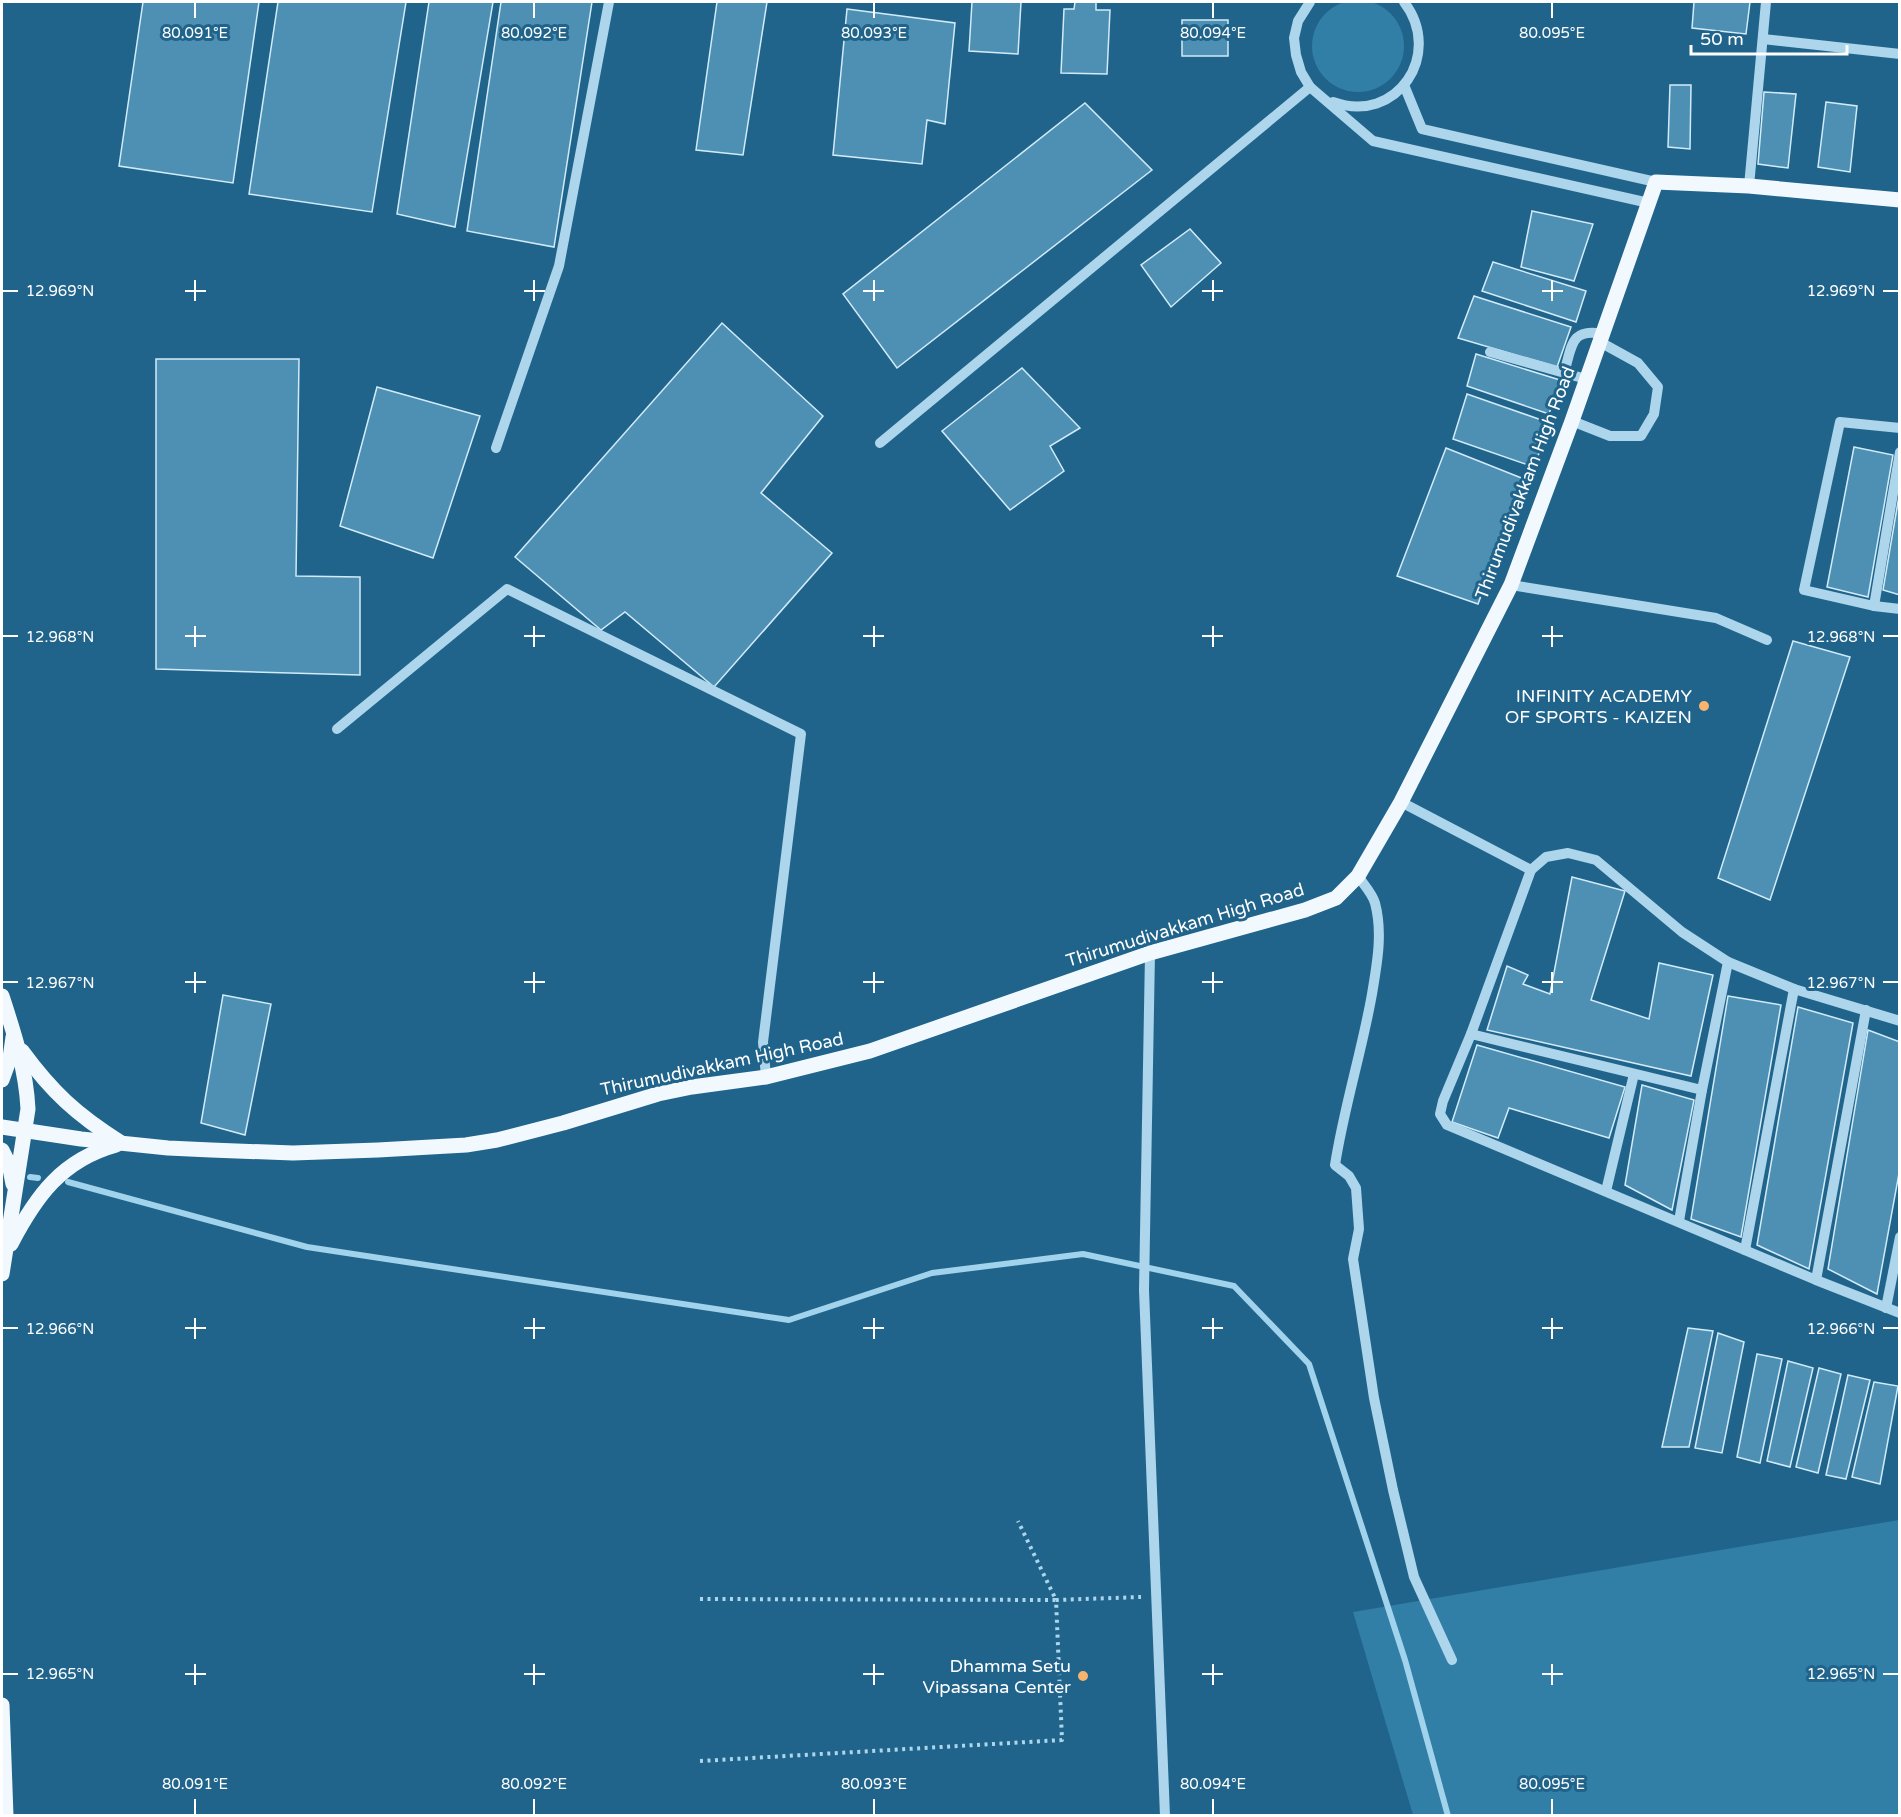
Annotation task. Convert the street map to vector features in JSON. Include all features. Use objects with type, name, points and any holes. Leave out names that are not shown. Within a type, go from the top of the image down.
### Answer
[{"type":"main road","points":[[1656,182],[1749,186],[1899,200]]},
{"type":"main road","name":"Thirumudivakkam High Road","points":[[2,1127],[122,1144],[293,1153],[466,1145],[497,1140],[658,1094],[766,1077],[870,1051],[1150,953],[1305,910],[1336,898],[1358,876],[1401,802],[1511,585],[1602,338],[1656,182]]},
{"type":"main road","points":[[2,996],[27,1088],[28,1109],[2,1271]]},
{"type":"main road","points":[[2,1080],[15,1037]]},
{"type":"main road","points":[[15,1037],[36,1070],[73,1110],[122,1144]]},
{"type":"main road","points":[[2,1271],[11,1244],[26,1217],[40,1194],[56,1177],[92,1154],[122,1144]]},
{"type":"main road","points":[[2,1150],[9,1164],[15,1192]]},
{"type":"main road","points":[[2,1705],[6,1815]]},
{"type":"street","points":[[496,448],[559,266],[609,2]]},
{"type":"street","points":[[1310,2],[1298,21],[1294,38],[1301,72],[1310,87],[1373,141],[1649,203]]},
{"type":"street","points":[[1327,100],[1343,106],[1368,106],[1392,97],[1404,86],[1416,65],[1420,42],[1414,7],[1404,2]]},
{"type":"street","points":[[1749,186],[1766,2]]},
{"type":"street","points":[[1763,39],[1899,54]]},
{"type":"street","points":[[1404,86],[1422,129],[1656,182]]},
{"type":"street","points":[[880,443],[1310,87]]},
{"type":"street","points":[[1564,373],[1574,341],[1578,336],[1590,331],[1638,363],[1658,387],[1654,414],[1641,436],[1610,435],[1572,421]]},
{"type":"street","points":[[1490,352],[1586,379]]},
{"type":"street","points":[[1899,428],[1840,422],[1804,590],[1874,606],[1899,609]]},
{"type":"street","points":[[1874,606],[1899,452]]},
{"type":"street","points":[[1511,585],[1716,618],[1767,640]]},
{"type":"street","points":[[337,729],[507,589],[801,734],[763,1042],[766,1077]]},
{"type":"street","points":[[1401,802],[1531,870]]},
{"type":"street","points":[[1899,1021],[1794,989],[1728,962],[1682,932],[1596,860],[1568,853],[1546,857],[1531,870],[1440,1114],[1446,1125],[1899,1313]]},
{"type":"street","points":[[1358,876],[1375,900],[1379,927],[1379,954],[1365,1032],[1342,1124],[1335,1165],[1349,1176],[1356,1188],[1359,1229],[1353,1259],[1374,1398],[1393,1490],[1414,1577],[1452,1660]]},
{"type":"street","points":[[1150,953],[1144,1290],[1165,1815]]},
{"type":"street","points":[[1679,1221],[1728,962]]},
{"type":"street","points":[[1745,1250],[1794,989]]},
{"type":"street","points":[[1816,1280],[1866,1010]]},
{"type":"street","points":[[1471,1034],[1702,1090]]},
{"type":"street","points":[[1606,1191],[1634,1074]]},
{"type":"street","points":[[1886,1308],[1899,1236]]},
{"type":"path","points":[[700,1761],[1062,1740],[1056,1600],[1018,1521]]},
{"type":"path","points":[[700,1599],[1056,1600],[1157,1597]]},
{"type":"shaded area","points":[[1358,0],[1376,4],[1391,13],[1400,28],[1404,46],[1400,64],[1391,79],[1376,88],[1358,92],[1340,88],[1325,79],[1316,64],[1312,46],[1316,28],[1325,13],[1340,4]]},
{"type":"shaded area","points":[[1899,1520],[1899,1815],[1413,1815],[1353,1612]]},
{"type":"building","points":[[143,2],[259,2],[233,183],[119,166]]},
{"type":"building","points":[[278,2],[406,2],[372,212],[249,194]]},
{"type":"building","points":[[429,2],[493,2],[455,227],[397,214]]},
{"type":"building","points":[[501,2],[592,2],[554,247],[467,231]]},
{"type":"building","points":[[717,2],[767,2],[743,155],[696,150]]},
{"type":"building","points":[[972,2],[1021,2],[1018,54],[969,51]]},
{"type":"building","points":[[1075,2],[1096,2],[1096,10],[1110,10],[1107,74],[1061,73],[1064,9],[1074,9]]},
{"type":"building","points":[[1694,2],[1750,2],[1746,34],[1692,28]]},
{"type":"building","points":[[847,9],[955,23],[945,124],[927,120],[922,164],[833,155]]},
{"type":"building","points":[[1182,20],[1228,20],[1228,56],[1182,56]]},
{"type":"building","points":[[1670,85],[1691,85],[1690,149],[1668,147]]},
{"type":"building","points":[[1764,92],[1796,94],[1788,168],[1758,164]]},
{"type":"building","points":[[1826,102],[1857,106],[1850,172],[1818,167]]},
{"type":"building","points":[[1085,103],[1152,170],[897,368],[843,294]]},
{"type":"building","points":[[1532,211],[1593,224],[1574,281],[1521,267]]},
{"type":"building","points":[[1190,229],[1221,263],[1171,307],[1141,265]]},
{"type":"building","points":[[1493,262],[1586,291],[1576,322],[1482,291]]},
{"type":"building","points":[[1474,296],[1571,327],[1557,367],[1458,338]]},
{"type":"building","points":[[722,323],[823,416],[761,493],[832,553],[714,687],[625,612],[601,630],[515,557]]},
{"type":"building","points":[[1476,354],[1560,380],[1549,414],[1467,386]]},
{"type":"building","points":[[156,359],[299,359],[296,576],[360,577],[360,675],[156,669]]},
{"type":"building","points":[[1022,368],[1080,428],[1050,446],[1064,471],[1010,510],[942,431]]},
{"type":"building","points":[[377,387],[480,416],[433,558],[340,526]]},
{"type":"building","points":[[1467,394],[1550,423],[1534,467],[1453,439]]},
{"type":"building","points":[[1854,447],[1893,455],[1868,597],[1827,587]]},
{"type":"building","points":[[1446,448],[1524,479],[1478,604],[1397,576]]},
{"type":"building","points":[[1900,490],[1900,595],[1883,590]]},
{"type":"building","points":[[1793,641],[1850,657],[1770,900],[1718,878]]},
{"type":"building","points":[[1572,877],[1625,891],[1591,1000],[1649,1019],[1659,963],[1713,975],[1691,1076],[1487,1030],[1507,966],[1528,975],[1523,984],[1550,994]]},
{"type":"building","points":[[223,995],[271,1004],[245,1135],[201,1123]]},
{"type":"building","points":[[1728,996],[1781,1005],[1741,1237],[1691,1219]]},
{"type":"building","points":[[1798,1007],[1853,1023],[1809,1269],[1757,1245]]},
{"type":"building","points":[[1868,1030],[1900,1042],[1900,1168],[1877,1294],[1828,1269]]},
{"type":"building","points":[[1477,1045],[1625,1087],[1609,1138],[1509,1108],[1498,1138],[1452,1122]]},
{"type":"building","points":[[1642,1085],[1694,1100],[1672,1210],[1625,1185]]},
{"type":"building","points":[[1688,1328],[1713,1331],[1689,1447],[1662,1447]]},
{"type":"building","points":[[1718,1333],[1744,1342],[1722,1453],[1695,1448]]},
{"type":"building","points":[[1757,1354],[1782,1359],[1760,1463],[1737,1457]]},
{"type":"building","points":[[1788,1361],[1813,1368],[1790,1467],[1767,1461]]},
{"type":"building","points":[[1819,1368],[1841,1374],[1818,1473],[1796,1467]]},
{"type":"building","points":[[1848,1375],[1870,1380],[1846,1479],[1826,1475]]},
{"type":"building","points":[[1874,1382],[1898,1386],[1880,1484],[1852,1477]]},
{"type":"waterway","points":[[30,1177],[38,1178]]},
{"type":"waterway","points":[[68,1182],[307,1247],[789,1320],[932,1273],[1083,1254],[1234,1286],[1309,1364],[1405,1660],[1448,1816]]},
{"type":"place","name":"INFINITY ACADEMY OF SPORTS - KAIZEN","points":[[1704,706]]},
{"type":"place","name":"Dhamma Setu Vipassana Center","points":[[1083,1676]]}]
